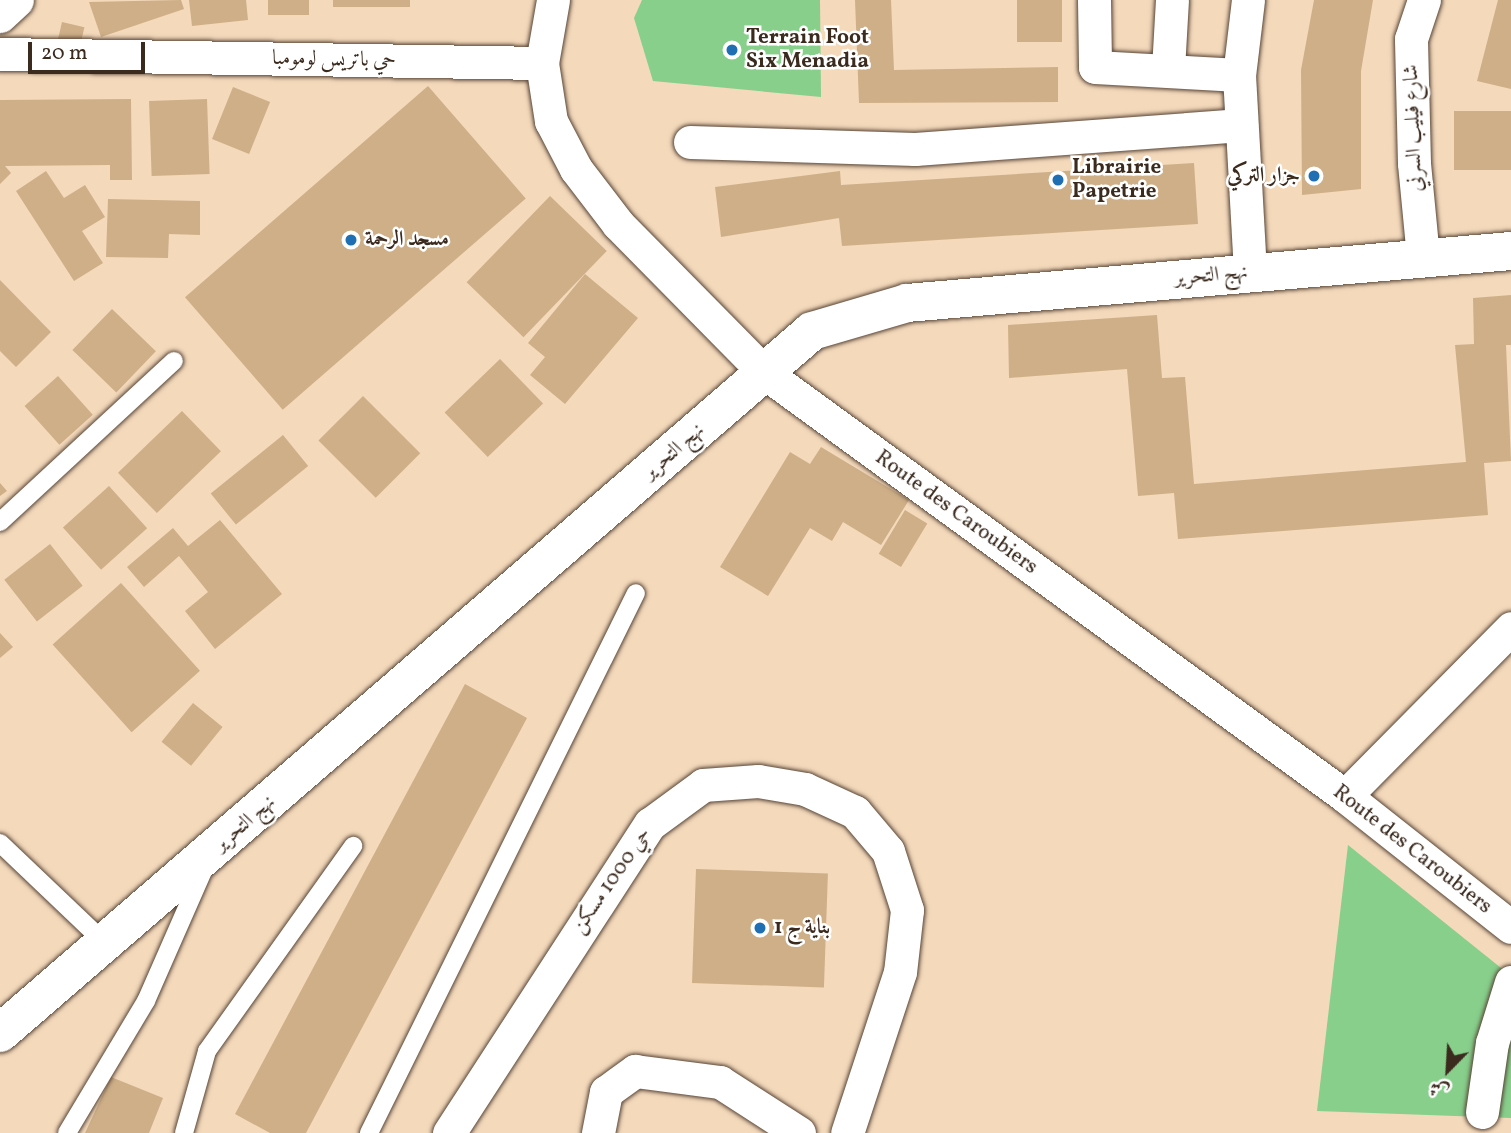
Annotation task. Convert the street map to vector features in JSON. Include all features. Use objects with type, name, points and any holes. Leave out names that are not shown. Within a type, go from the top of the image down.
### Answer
[{"type":"street","points":[[0,16],[17,0]]},
{"type":"street","name":"Route des Caroubiers","points":[[553,0],[542,63],[551,121],[576,169],[618,224],[765,373],[1345,796],[1511,927]]},
{"type":"street","points":[[1094,0],[1095,67],[1239,75]]},
{"type":"street","points":[[1168,69],[1172,0]]},
{"type":"street","points":[[1248,0],[1239,75],[1250,272]]},
{"type":"street","name":"شارع فيليب السرني","points":[[1423,257],[1414,163],[1411,39],[1424,0]]},
{"type":"street","name":"حي باتريس لومومبا","points":[[0,54],[542,63]]},
{"type":"street","points":[[690,142],[915,149],[1241,125]]},
{"type":"street","name":"نهج التحرير","points":[[0,1033],[812,331],[907,303],[1511,251]]},
{"type":"street","points":[[1345,796],[1511,628]]},
{"type":"street","name":"حي 1000 مسكن","points":[[449,1133],[650,824],[703,785],[758,781],[805,789],[855,812],[888,851],[907,910],[900,972],[847,1133]]},
{"type":"street","points":[[1482,1112],[1492,1043],[1511,982]]},
{"type":"street","points":[[598,1133],[606,1092],[635,1071],[720,1082],[799,1133]]},
{"type":"lane","points":[[0,522],[174,361]]},
{"type":"lane","points":[[369,1133],[636,593]]},
{"type":"lane","points":[[0,843],[106,944]]},
{"type":"lane","points":[[184,1133],[206,1051],[353,846]]},
{"type":"lane","points":[[67,1133],[146,1001],[211,853]]},
{"type":"green space","name":"Terrain Foot Six Menadia","points":[[642,0],[820,0],[821,97],[653,81],[634,18]]},
{"type":"green space","points":[[1348,845],[1511,976],[1511,1118],[1317,1111]]},
{"type":"building","points":[[181,0],[184,9],[101,37],[89,2]]},
{"type":"building","points":[[189,0],[246,0],[248,20],[192,26]]},
{"type":"building","points":[[268,0],[309,0],[309,15],[268,15]]},
{"type":"building","points":[[333,0],[410,0],[410,7],[333,7]]},
{"type":"building","points":[[855,0],[891,0],[894,70],[1058,67],[1058,102],[859,103]]},
{"type":"building","points":[[1017,0],[1062,0],[1062,42],[1017,42]]},
{"type":"building","points":[[1314,0],[1373,0],[1361,71],[1361,189],[1302,195],[1301,70]]},
{"type":"building","points":[[1498,0],[1511,0],[1511,89],[1477,81]]},
{"type":"building","points":[[62,22],[84,27],[80,46],[58,41]]},
{"type":"building","name":"مسجد الرحمة","points":[[428,86],[526,198],[283,410],[185,297]]},
{"type":"building","points":[[233,87],[270,102],[249,154],[212,139]]},
{"type":"building","points":[[131,99],[132,180],[110,180],[110,165],[5,166],[11,173],[0,184],[0,100]]},
{"type":"building","points":[[207,99],[210,174],[152,176],[149,101]]},
{"type":"building","points":[[1454,111],[1511,111],[1511,170],[1454,170]]},
{"type":"building","points":[[1194,163],[1198,224],[842,246],[839,218],[721,237],[715,187],[840,171],[841,185]]},
{"type":"building","points":[[46,171],[64,198],[85,185],[105,217],[82,231],[103,263],[74,281],[16,191]]},
{"type":"building","points":[[550,196],[607,251],[523,337],[467,282]]},
{"type":"building","points":[[108,199],[200,201],[200,235],[169,234],[168,258],[106,257]]},
{"type":"building","points":[[585,274],[638,318],[565,404],[530,375],[545,357],[528,343]]},
{"type":"building","points":[[0,280],[51,332],[16,367],[0,351]]},
{"type":"building","points":[[1511,295],[1511,345],[1506,345],[1511,461],[1484,463],[1488,515],[1178,539],[1174,493],[1138,496],[1127,369],[1009,378],[1008,325],[1157,315],[1162,378],[1185,377],[1194,484],[1466,462],[1455,345],[1474,344],[1473,298]]},
{"type":"building","points":[[112,309],[156,351],[116,392],[72,350]]},
{"type":"building","points":[[500,359],[543,404],[488,457],[445,412]]},
{"type":"building","points":[[58,376],[93,415],[59,445],[25,406]]},
{"type":"building","points":[[363,396],[420,453],[376,498],[318,441]]},
{"type":"building","points":[[182,411],[221,451],[157,513],[118,473]]},
{"type":"building","points":[[283,435],[308,466],[236,525],[211,494]]},
{"type":"building","points":[[821,447],[909,500],[881,545],[843,522],[832,541],[810,528],[768,596],[720,567],[790,452],[810,464]]},
{"type":"building","points":[[0,483],[7,491],[0,496]]},
{"type":"building","points":[[109,486],[147,528],[101,570],[63,527]]},
{"type":"building","points":[[905,510],[927,523],[901,567],[879,554]]},
{"type":"building","points":[[220,520],[282,594],[215,649],[185,611],[208,592],[179,556],[144,587],[127,567],[173,528],[188,546]]},
{"type":"building","points":[[50,544],[83,586],[37,621],[4,580]]},
{"type":"building","points":[[121,583],[200,671],[132,732],[53,645]]},
{"type":"building","points":[[0,633],[13,647],[0,658]]},
{"type":"building","points":[[465,684],[527,718],[306,1133],[270,1133],[235,1114]]},
{"type":"building","points":[[193,703],[223,727],[191,766],[162,742]]},
{"type":"building","name":"بناية ج 1","points":[[696,869],[828,874],[824,988],[692,983]]},
{"type":"building","points":[[111,1077],[163,1098],[149,1133],[85,1133]]},
{"type":"place","name":"Terrain Foot Six Menadia","points":[[732,50]]},
{"type":"place","name":"جزار التركي","points":[[1314,176]]},
{"type":"place","name":"Librairie Papetrie","points":[[1058,180]]},
{"type":"place","name":"مسجد الرحمة","points":[[351,240]]},
{"type":"place","name":"بناية ج 1","points":[[760,928]]}]
